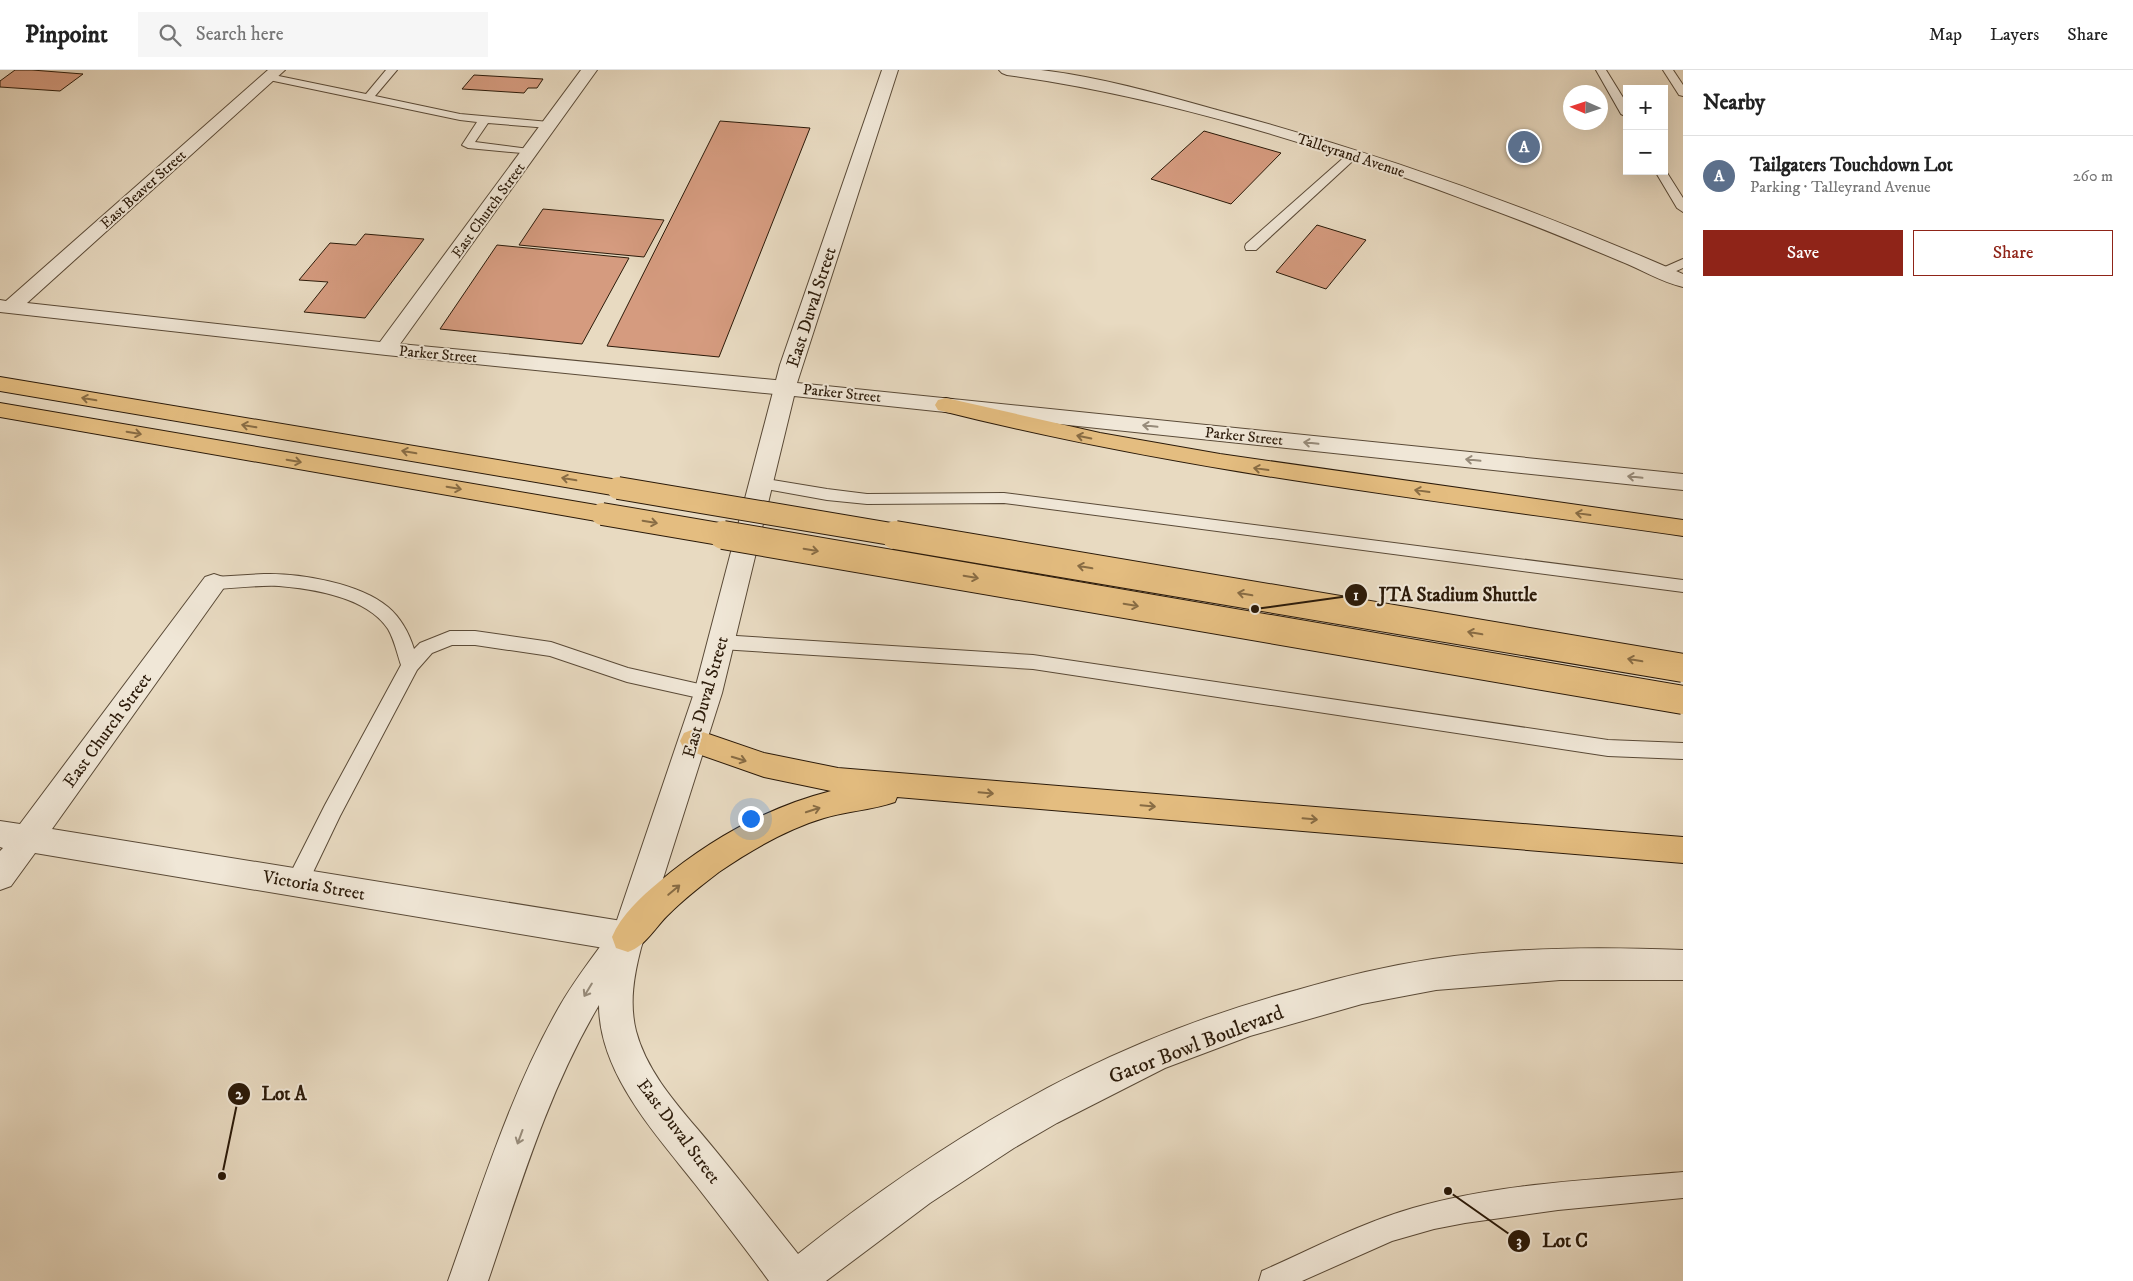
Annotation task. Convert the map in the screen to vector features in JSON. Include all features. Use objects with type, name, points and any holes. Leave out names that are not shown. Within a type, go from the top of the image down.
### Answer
[{"type":"highway","points":[[0,384],[1683,668]]},
{"type":"highway","points":[[946,405],[1100,440],[1220,462],[1683,528]]},
{"type":"highway","points":[[0,410],[1683,700]]},
{"type":"highway","points":[[694,741],[743,760],[799,774],[838,780],[1683,850]]},
{"type":"highway","points":[[628,938],[657,904],[690,876],[728,848],[763,829],[796,815],[866,795],[943,789]]},
{"type":"street","name":"East Church Street","points":[[386,349],[589,70]]},
{"type":"street","name":"East Duval Street","points":[[795,1281],[660,1110],[633,1068],[621,1038],[616,1011],[618,975],[628,938],[694,741],[708,693],[785,388],[890,70]]},
{"type":"street","name":"Talleyrand Avenue","points":[[1007,70],[1131,92],[1229,118],[1353,155],[1469,194],[1663,272],[1683,282]]},
{"type":"street","name":"East Beaver Street","points":[[3,308],[273,74]]},
{"type":"street","name":"Parker Street","points":[[3,308],[1683,482]]},
{"type":"street","name":"East Church Street","points":[[0,876],[14,836],[214,583]]},
{"type":"street","name":"Victoria Street","points":[[14,836],[628,938]]},
{"type":"street","points":[[468,1281],[524,1127],[555,1050],[590,986],[628,938]]},
{"type":"street","name":"Gator Bowl Boulevard","points":[[795,1281],[867,1224],[992,1139],[1135,1063],[1237,1024],[1338,994],[1433,975],[1533,964],[1629,963],[1683,965]]},
{"type":"lane","points":[[368,98],[392,70]]},
{"type":"lane","points":[[1601,70],[1623,107]]},
{"type":"lane","points":[[1668,70],[1683,93]]},
{"type":"lane","points":[[273,74],[368,98],[460,117],[549,124]]},
{"type":"lane","points":[[485,120],[468,145],[529,152]]},
{"type":"lane","points":[[1251,247],[1353,155]]},
{"type":"lane","points":[[1663,175],[1683,208]]},
{"type":"lane","points":[[1663,272],[1683,263]]},
{"type":"lane","points":[[761,483],[865,499],[1004,498],[1683,586]]},
{"type":"lane","points":[[214,583],[280,580],[329,589],[368,602],[381,609],[397,629],[410,665]]},
{"type":"lane","points":[[297,882],[410,665],[426,648],[450,638],[475,638],[551,649],[627,675],[708,693]]},
{"type":"lane","points":[[721,642],[1033,662],[1608,748],[1683,752]]},
{"type":"lane","points":[[1272,1281],[1379,1233],[1432,1216],[1531,1199],[1683,1185]]},
{"type":"building","points":[[15,70],[83,74],[60,91],[0,87],[0,81]]},
{"type":"building","points":[[474,75],[543,79],[537,88],[528,88],[524,93],[462,89]]},
{"type":"building","points":[[720,121],[810,128],[719,357],[607,346]]},
{"type":"building","points":[[1204,131],[1281,153],[1231,204],[1151,179]]},
{"type":"building","points":[[543,209],[664,220],[644,257],[519,245]]},
{"type":"building","points":[[1317,225],[1366,240],[1326,289],[1276,272]]},
{"type":"building","points":[[365,234],[424,239],[365,318],[304,312],[328,282],[299,280],[330,243],[356,245]]},
{"type":"building","points":[[497,245],[629,258],[582,344],[440,329]]},
{"type":"place","name":"Tailgaters Touchdown Lot","points":[[1524,147]]},
{"type":"place","name":"JTA Stadium Shuttle","points":[[1255,609]]},
{"type":"place","name":"Lot A","points":[[222,1176]]},
{"type":"place","name":"Lot C","points":[[1448,1191]]}]
